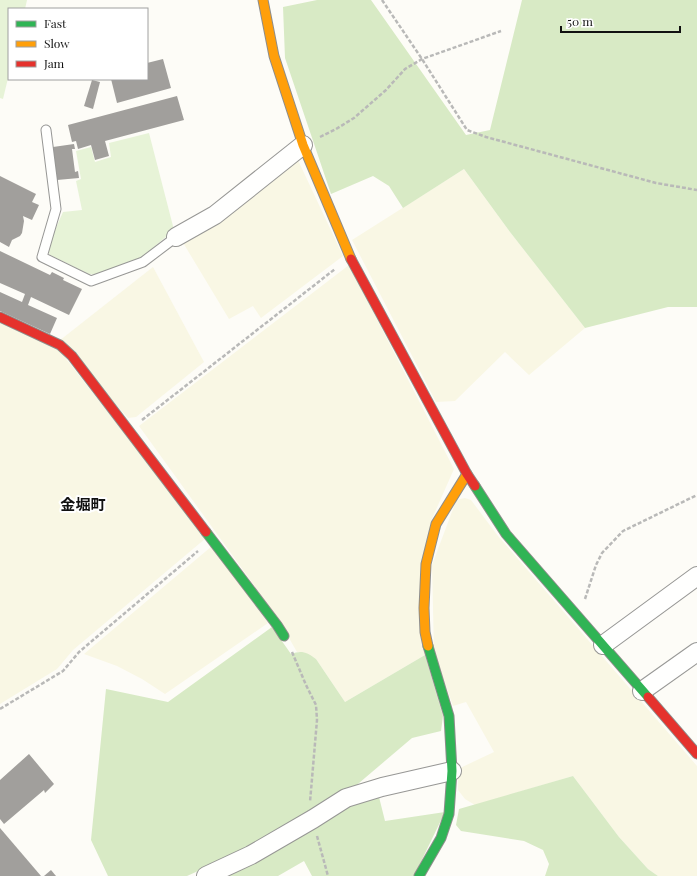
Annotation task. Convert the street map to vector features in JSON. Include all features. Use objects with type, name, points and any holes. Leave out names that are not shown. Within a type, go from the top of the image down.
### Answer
[{"type":"street","points":[[263,0],[274,56],[303,145],[350,258],[468,474],[506,534],[697,754]]},
{"type":"street","points":[[176,237],[215,215],[303,145]]},
{"type":"street","points":[[0,317],[60,345],[72,356],[284,636]]},
{"type":"street","points":[[419,876],[441,838],[449,814],[452,771],[449,716],[425,632],[424,608],[426,564],[436,524],[468,474]]},
{"type":"street","points":[[603,645],[697,576]]},
{"type":"street","points":[[642,690],[697,652]]},
{"type":"street","points":[[206,876],[251,855],[346,798],[382,787],[452,771]]},
{"type":"lane","points":[[46,130],[56,209],[42,257],[91,281],[143,262],[176,237]]},
{"type":"path","points":[[382,0],[467,130],[486,137],[656,183],[697,190]]},
{"type":"path","points":[[303,145],[336,129],[354,118],[386,90],[405,69],[422,59],[501,30]]},
{"type":"path","points":[[129,430],[350,258]]},
{"type":"path","points":[[579,618],[596,565],[602,553],[623,531],[697,495]]},
{"type":"path","points":[[0,709],[63,671],[78,652],[212,539]]},
{"type":"path","points":[[284,636],[296,658],[306,685],[316,705],[317,720],[310,800],[313,819],[328,876]]},
{"type":"shaded area","points":[[297,158],[343,256],[261,318],[253,306],[229,319],[182,241]]},
{"type":"shaded area","points":[[464,169],[510,232],[585,328],[529,375],[505,352],[455,401],[436,402],[352,240]]},
{"type":"shaded area","points":[[349,265],[454,469],[431,521],[425,655],[345,702],[316,659],[301,652],[297,652],[277,617],[139,426]]},
{"type":"shaded area","points":[[153,267],[204,362],[136,417],[128,418],[59,341]]},
{"type":"shaded area","points":[[0,322],[60,351],[206,538],[73,650],[57,669],[0,704]]},
{"type":"shaded area","points":[[465,498],[471,500],[498,536],[697,766],[697,876],[658,876],[648,869],[619,837],[573,776],[475,805],[465,799],[458,790],[458,769],[494,752],[466,702],[453,706],[434,652],[432,565],[456,501]]},
{"type":"shaded area","points":[[212,546],[268,623],[165,694],[142,679],[117,666],[84,654]]},
{"type":"green space","points":[[0,0],[27,0],[25,8],[8,8],[8,78],[3,99],[0,98]]},
{"type":"green space","points":[[317,0],[371,0],[466,135],[490,130],[522,0],[697,0],[697,307],[668,307],[585,328],[510,232],[464,169],[403,208],[389,186],[373,176],[331,194],[285,58],[283,7]]},
{"type":"green space","points":[[149,133],[174,230],[142,257],[99,275],[89,274],[50,255],[47,248],[63,212],[82,210],[76,181],[81,179],[76,151],[91,147],[95,162],[111,157],[109,143]]},
{"type":"green space","points":[[272,627],[291,654],[304,652],[316,659],[345,702],[425,655],[443,716],[441,731],[412,738],[352,789],[249,848],[187,876],[108,876],[91,840],[106,689],[168,702]]},
{"type":"green space","points":[[573,776],[619,837],[648,869],[658,876],[545,876],[549,864],[543,850],[524,841],[461,831],[456,825],[459,809]]},
{"type":"green space","points":[[378,793],[385,821],[445,812],[414,876],[312,876],[304,861],[278,876],[226,876],[347,803]]},
{"type":"building","points":[[163,59],[171,88],[117,103],[111,80],[148,80],[148,63]]},
{"type":"building","points":[[92,80],[100,82],[93,109],[84,106]]},
{"type":"building","points":[[177,96],[184,120],[105,141],[109,156],[95,160],[91,145],[78,149],[76,141],[72,142],[68,125]]},
{"type":"building","points":[[74,144],[75,149],[72,149],[75,172],[78,171],[79,178],[57,180],[53,147]]},
{"type":"building","points":[[0,176],[36,194],[32,202],[39,205],[32,220],[23,216],[24,221],[22,233],[20,236],[12,240],[9,247],[0,242]]},
{"type":"building","points":[[0,251],[50,275],[52,272],[64,278],[63,280],[82,289],[69,315],[31,297],[28,305],[57,318],[50,334],[0,311],[0,292],[22,302],[25,294],[0,283]]},
{"type":"building","points":[[29,754],[54,784],[45,793],[44,790],[4,824],[0,819],[0,780]]},
{"type":"building","points":[[0,828],[41,876],[0,876]]},
{"type":"building","points":[[51,870],[56,876],[44,876]]},
{"type":"traffic: fast","points":[[475,486],[506,534],[648,697]]},
{"type":"traffic: fast","points":[[206,532],[284,636]]},
{"type":"traffic: fast","points":[[419,876],[441,838],[449,814],[452,771],[449,716],[428,646]]},
{"type":"traffic: slow","points":[[263,0],[274,56],[303,145],[351,259]]},
{"type":"traffic: slow","points":[[428,646],[425,632],[424,608],[426,564],[436,524],[467,474]]},
{"type":"traffic: jam","points":[[351,259],[467,474],[475,486]]},
{"type":"traffic: jam","points":[[0,317],[60,345],[72,356],[206,532]]},
{"type":"traffic: jam","points":[[648,697],[697,754]]},
{"type":"district","name":"金堀町","points":[[83,504]]}]
